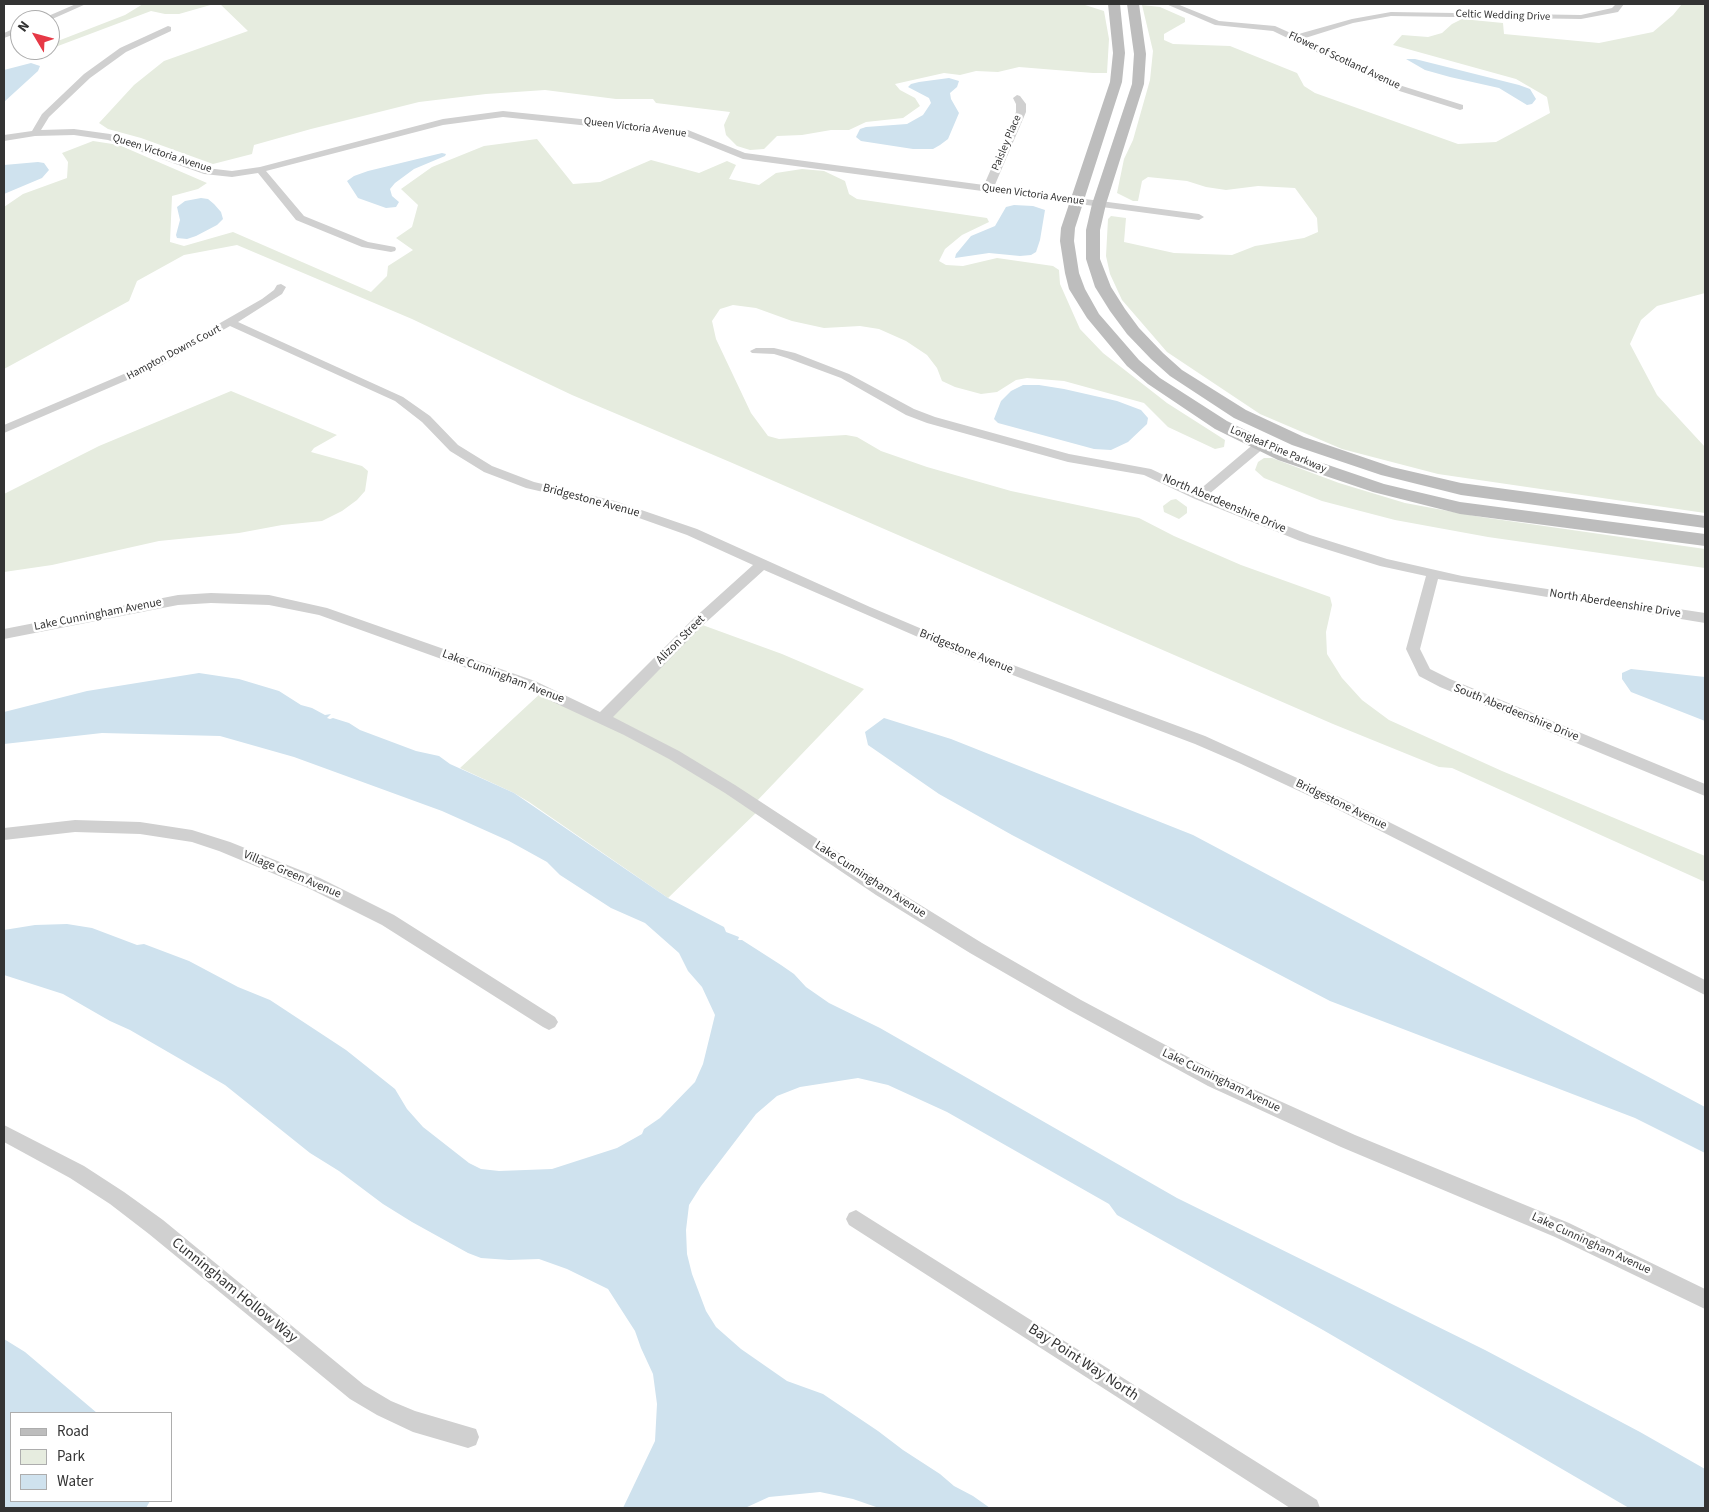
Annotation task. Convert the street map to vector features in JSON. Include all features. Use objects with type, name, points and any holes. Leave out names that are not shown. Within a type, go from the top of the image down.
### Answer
[{"type":"main road","name":"Longleaf Pine Parkway","points":[[1114,4],[1119,53],[1116,82],[1068,228],[1068,256],[1077,289],[1092,315],[1133,363],[1154,381],[1221,425],[1260,445],[1342,477],[1414,498],[1451,506],[1705,540]]},
{"type":"main road","name":"Longleaf Pine Parkway","points":[[1134,4],[1140,54],[1138,84],[1099,204],[1093,230],[1093,259],[1103,287],[1118,312],[1157,356],[1176,373],[1240,414],[1298,441],[1343,458],[1420,480],[1461,489],[1705,522]]},
{"type":"street","points":[[60,13],[82,4]]},
{"type":"street","name":"Flower of Scotland Avenue","points":[[1170,4],[1218,23],[1275,30],[1381,81],[1460,107]]},
{"type":"street","points":[[1520,4],[1526,18]]},
{"type":"street","name":"Celtic Wedding Drive","points":[[1295,38],[1352,21],[1391,14],[1420,13],[1526,18],[1581,17],[1615,10],[1620,4]]},
{"type":"street","points":[[35,133],[45,116],[87,76],[123,50],[168,29]]},
{"type":"street","name":"Paisley Place","points":[[988,188],[1021,112],[1021,104],[1017,98]]},
{"type":"street","name":"Queen Victoria Avenue","points":[[4,138],[35,133],[74,132],[110,136],[204,170],[232,174],[260,170],[443,122],[503,114],[688,133],[743,156],[1199,217]]},
{"type":"street","points":[[260,170],[300,218],[366,246],[391,249]]},
{"type":"street","name":"Hampton Downs Court","points":[[4,429],[137,374],[274,296],[281,287]]},
{"type":"street","name":"Bridgestone Avenue","points":[[230,322],[399,400],[426,419],[454,448],[488,469],[530,485],[610,504],[692,532],[962,651],[1173,730],[1244,759],[1336,802],[1705,988]]},
{"type":"street","name":"North Aberdeenshire Drive","points":[[756,351],[774,351],[790,355],[844,376],[910,412],[931,420],[1068,458],[1146,472],[1199,496],[1305,538],[1385,563],[1433,574],[1567,598],[1705,618]]},
{"type":"street","points":[[1199,496],[1260,445]]},
{"type":"street","name":"Alizon Street","points":[[603,718],[697,623],[762,564]]},
{"type":"street","name":"South Aberdeenshire Drive","points":[[1433,574],[1413,648],[1424,672],[1445,683],[1705,790]]},
{"type":"street","name":"Lake Cunningham Avenue","points":[[4,634],[178,600],[211,598],[269,600],[322,611],[530,685],[603,718],[674,755],[730,789],[882,890],[976,948],[1075,1005],[1214,1080],[1348,1141],[1562,1230],[1705,1299]]},
{"type":"street","name":"Village Green Avenue","points":[[4,834],[75,826],[132,827],[192,836],[224,846],[314,884],[388,920],[549,1022]]},
{"type":"street","name":"Cunningham Hollow Way","points":[[4,1133],[78,1172],[117,1198],[156,1227],[357,1392],[384,1408],[413,1421],[468,1438]]},
{"type":"street","name":"Bay Point Way North","points":[[856,1219],[1309,1508]]},
{"type":"green space","points":[[143,4],[214,4],[179,14],[151,11],[60,45],[60,40],[125,15]]},
{"type":"green space","points":[[220,4],[1085,5],[1104,11],[1109,39],[1107,73],[1019,67],[998,72],[976,71],[960,75],[944,73],[895,84],[900,90],[915,98],[920,106],[903,118],[866,122],[849,130],[777,136],[764,149],[750,150],[737,146],[726,135],[724,125],[730,112],[656,103],[653,99],[616,99],[545,90],[486,94],[419,102],[254,145],[252,154],[213,164],[141,138],[108,129],[99,123],[134,85],[164,61],[248,31]]},
{"type":"green space","points":[[1682,4],[1705,4],[1705,293],[1657,306],[1641,320],[1630,344],[1657,395],[1705,447],[1705,513],[1438,474],[1342,449],[1260,414],[1167,352],[1122,300],[1110,274],[1106,256],[1108,219],[1111,216],[1126,218],[1124,242],[1174,253],[1232,255],[1255,246],[1304,238],[1318,232],[1317,218],[1295,188],[1258,186],[1226,190],[1206,187],[1187,181],[1148,177],[1142,181],[1138,201],[1133,201],[1117,193],[1124,159],[1133,140],[1150,80],[1153,51],[1142,5],[1160,7],[1185,18],[1185,22],[1164,34],[1164,40],[1173,44],[1230,46],[1297,73],[1304,86],[1315,93],[1458,144],[1496,142],[1550,113],[1547,97],[1516,79],[1393,45],[1402,35],[1428,37],[1442,33],[1452,24],[1462,19],[1503,23],[1504,34],[1599,43],[1653,32],[1673,15]]},
{"type":"green space","points":[[537,139],[573,184],[600,182],[651,160],[699,173],[727,161],[736,165],[729,179],[759,185],[776,173],[802,169],[824,171],[845,181],[849,194],[857,199],[987,218],[989,222],[962,235],[945,249],[939,261],[946,265],[963,266],[997,258],[1053,266],[1059,270],[1060,284],[1080,329],[1103,353],[1167,403],[1225,440],[1224,447],[1215,449],[1168,427],[1144,403],[1064,381],[1027,378],[1016,380],[997,392],[981,394],[955,387],[942,381],[937,368],[927,355],[906,341],[879,329],[860,326],[824,328],[792,321],[756,308],[733,305],[720,309],[712,321],[716,339],[751,413],[768,436],[779,439],[846,435],[857,437],[881,451],[927,467],[1011,491],[1139,518],[1174,536],[1241,565],[1330,597],[1332,605],[1326,632],[1327,654],[1342,678],[1362,700],[1389,720],[1502,771],[1705,856],[1705,882],[1452,768],[1439,767],[1333,724],[572,395],[412,319],[237,245],[184,255],[137,281],[129,301],[4,369],[4,207],[23,194],[67,178],[68,162],[62,153],[93,141],[119,145],[207,183],[198,189],[172,196],[170,242],[184,246],[233,232],[371,292],[387,276],[388,266],[413,250],[396,238],[412,227],[418,205],[401,189],[432,167],[484,146]]},
{"type":"green space","points":[[231,391],[337,435],[314,448],[311,452],[362,466],[368,471],[365,491],[357,500],[342,511],[322,521],[282,525],[239,533],[159,541],[52,565],[4,572],[4,494],[99,446]]},
{"type":"green space","points":[[1264,458],[1272,458],[1339,483],[1405,503],[1481,517],[1705,549],[1705,568],[1488,537],[1395,520],[1322,501],[1264,478],[1255,470],[1258,462]]},
{"type":"green space","points":[[1176,499],[1187,507],[1187,513],[1179,519],[1164,512],[1163,506]]},
{"type":"green space","points":[[697,623],[782,654],[864,689],[754,804],[760,809],[668,898],[529,802],[460,768],[543,691],[603,718]]},
{"type":"water","points":[[1406,59],[1415,59],[1519,85],[1530,89],[1536,99],[1532,104],[1527,105],[1499,88],[1425,70]]},
{"type":"water","points":[[31,63],[40,66],[38,71],[4,102],[4,70]]},
{"type":"water","points":[[949,78],[959,81],[957,87],[950,93],[951,99],[959,113],[948,139],[940,145],[933,149],[913,149],[861,141],[856,137],[860,129],[866,127],[907,124],[923,115],[931,103],[929,98],[908,87],[919,82]]},
{"type":"water","points":[[442,153],[446,154],[445,156],[414,169],[395,183],[390,189],[392,196],[399,202],[396,207],[386,208],[358,198],[347,181],[354,176],[368,171]]},
{"type":"water","points":[[44,163],[49,170],[42,178],[4,194],[4,165]]},
{"type":"water","points":[[201,198],[208,199],[214,204],[221,212],[223,219],[217,225],[196,236],[187,239],[177,238],[180,220],[177,207],[185,201]]},
{"type":"water","points":[[1014,205],[1033,206],[1045,210],[1036,252],[1031,255],[1020,256],[989,253],[955,258],[956,254],[971,236],[995,226],[1006,207]]},
{"type":"water","points":[[1023,385],[1039,385],[1064,389],[1117,401],[1141,410],[1148,418],[1147,424],[1128,442],[1111,450],[1094,449],[998,423],[994,419],[1001,401],[1011,391]]},
{"type":"water","points":[[1631,669],[1705,677],[1705,721],[1631,692],[1622,679],[1622,673]]},
{"type":"water","points":[[199,673],[239,679],[279,691],[301,705],[325,715],[331,714],[327,718],[349,723],[360,730],[416,751],[439,756],[450,764],[514,793],[668,898],[724,927],[726,932],[739,937],[738,940],[742,940],[781,965],[794,974],[806,987],[829,1003],[880,1028],[1177,1198],[1485,1350],[1640,1432],[1705,1469],[1705,1508],[1629,1508],[1323,1330],[1117,1215],[1109,1204],[947,1112],[888,1085],[858,1078],[800,1087],[777,1096],[756,1114],[701,1186],[689,1205],[686,1230],[687,1254],[692,1274],[706,1311],[716,1327],[741,1349],[787,1381],[823,1394],[940,1474],[954,1486],[990,1508],[879,1508],[853,1499],[820,1492],[769,1497],[745,1508],[623,1508],[655,1441],[657,1404],[653,1374],[635,1331],[608,1289],[567,1269],[539,1259],[509,1260],[481,1258],[468,1253],[383,1204],[339,1171],[310,1153],[225,1085],[63,994],[4,975],[4,930],[35,925],[67,924],[92,928],[137,945],[144,944],[189,961],[238,987],[270,1000],[346,1050],[395,1089],[407,1109],[423,1127],[469,1163],[481,1169],[499,1171],[552,1169],[617,1148],[642,1134],[644,1129],[660,1118],[695,1082],[703,1064],[715,1015],[702,987],[688,971],[679,953],[645,923],[611,908],[560,875],[547,862],[509,841],[442,811],[294,757],[220,736],[102,733],[4,744],[4,712],[87,691]]},
{"type":"water","points":[[884,718],[951,739],[1193,835],[1705,1107],[1705,1153],[1635,1118],[1330,1001],[1012,835],[939,794],[868,745],[865,732]]},
{"type":"water","points":[[4,1339],[25,1352],[96,1412],[10,1412],[10,1502],[149,1502],[146,1508],[4,1508]]}]
